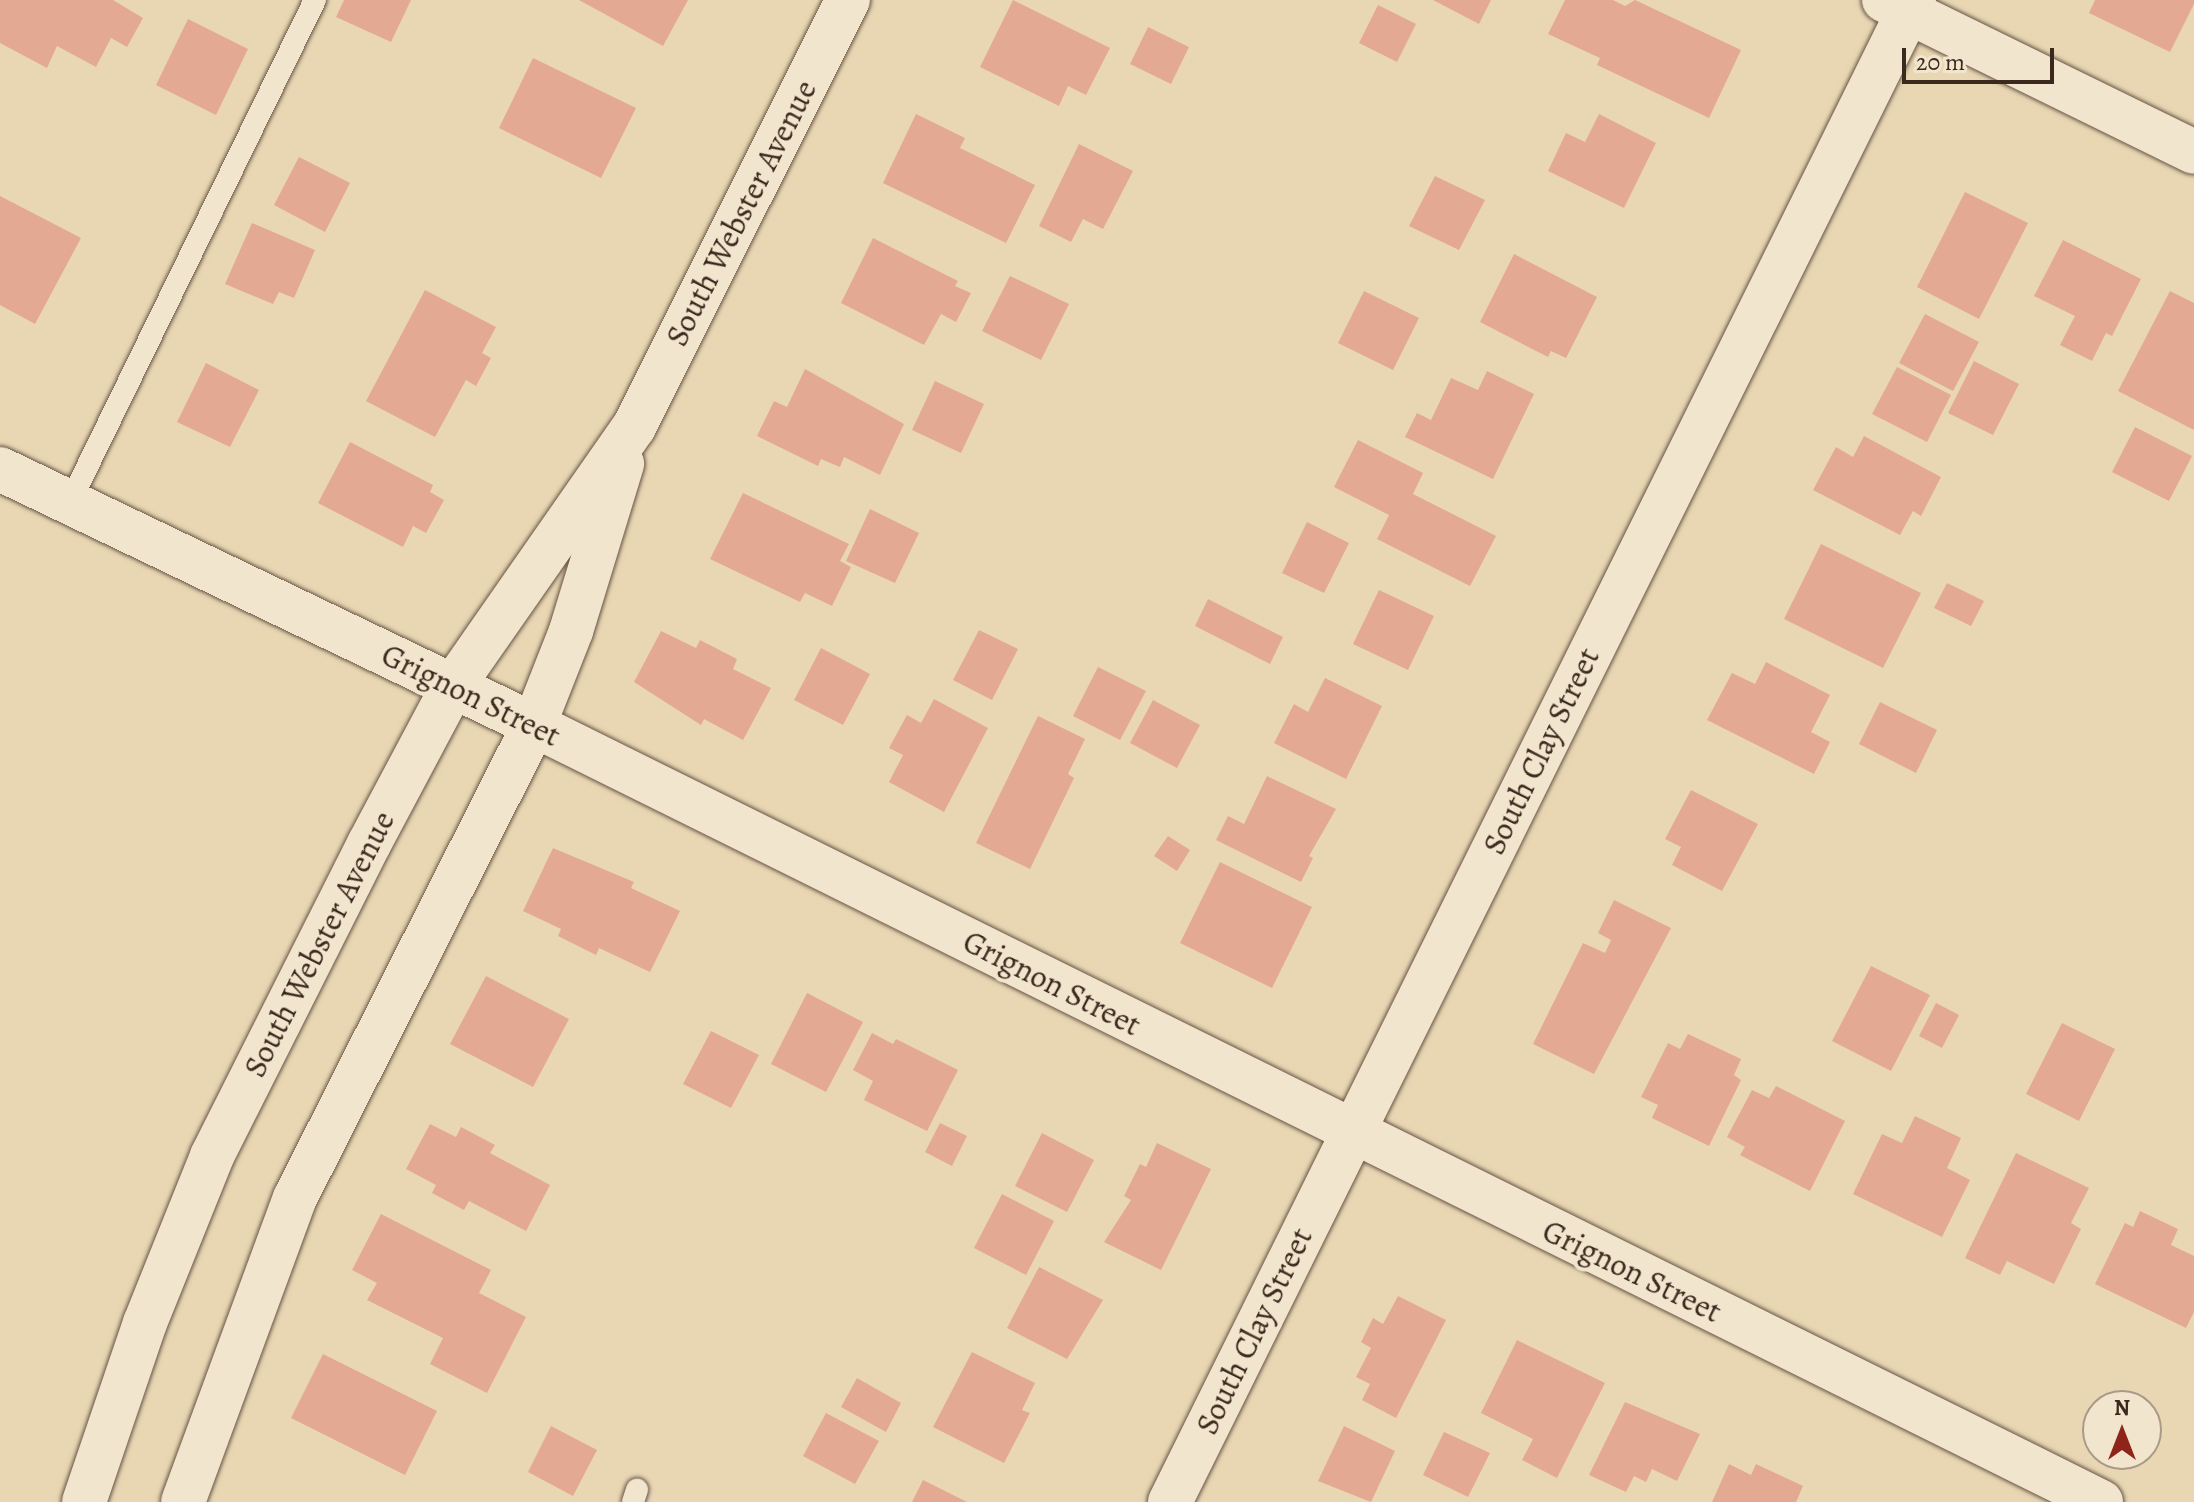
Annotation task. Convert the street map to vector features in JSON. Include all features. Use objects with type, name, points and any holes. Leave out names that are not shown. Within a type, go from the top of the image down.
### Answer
[{"type":"street","name":"South Webster Avenue","points":[[84,1502],[145,1323],[212,1156],[453,686],[634,427],[848,0]]},
{"type":"street","points":[[1902,4],[2194,152]]},
{"type":"street","name":"South Clay Street","points":[[1170,1502],[1902,4]]},
{"type":"street","name":"South Webster Avenue","points":[[183,1502],[295,1198],[534,725],[571,631],[634,427]]},
{"type":"street","name":"Grignon Street","points":[[0,469],[534,725],[1351,1133],[2101,1502]]},
{"type":"lane","points":[[70,502],[315,0]]},
{"type":"building","points":[[0,0],[113,0],[143,18],[127,47],[111,38],[96,67],[57,46],[47,68],[0,43]]},
{"type":"building","points":[[344,0],[411,0],[391,42],[336,17]]},
{"type":"building","points":[[579,0],[688,0],[663,46]]},
{"type":"building","points":[[1013,0],[1110,48],[1086,95],[1068,86],[1059,106],[980,67]]},
{"type":"building","points":[[1433,0],[1491,0],[1479,24]]},
{"type":"building","points":[[1565,0],[1613,0],[1625,6],[1635,0],[1741,50],[1709,118],[1597,65],[1600,58],[1548,34]]},
{"type":"building","points":[[2095,0],[2194,0],[2194,4],[2170,52],[2089,13]]},
{"type":"building","points":[[1378,5],[1416,24],[1397,62],[1359,43]]},
{"type":"building","points":[[188,19],[248,49],[216,115],[156,85]]},
{"type":"building","points":[[1148,27],[1189,47],[1171,84],[1130,64]]},
{"type":"building","points":[[533,58],[636,108],[601,178],[499,128]]},
{"type":"building","points":[[916,114],[965,138],[960,148],[1035,185],[1006,243],[883,183]]},
{"type":"building","points":[[1599,114],[1656,143],[1624,208],[1548,171],[1566,133],[1585,142]]},
{"type":"building","points":[[1079,144],[1133,171],[1103,229],[1083,219],[1071,242],[1039,226]]},
{"type":"building","points":[[299,157],[350,183],[325,232],[274,205]]},
{"type":"building","points":[[1435,176],[1485,200],[1459,250],[1409,226]]},
{"type":"building","points":[[1965,192],[2028,223],[1979,319],[1917,287]]},
{"type":"building","points":[[0,196],[81,238],[35,324],[0,305]]},
{"type":"building","points":[[252,223],[315,250],[294,298],[279,292],[273,304],[225,284]]},
{"type":"building","points":[[873,238],[958,281],[955,286],[971,293],[956,322],[941,314],[924,345],[841,303]]},
{"type":"building","points":[[2063,240],[2141,279],[2112,336],[2106,333],[2092,361],[2060,345],[2075,316],[2034,296]]},
{"type":"building","points":[[1514,254],[1597,297],[1566,358],[1551,351],[1548,357],[1480,322]]},
{"type":"building","points":[[1010,276],[1069,304],[1041,360],[982,331]]},
{"type":"building","points":[[425,290],[496,327],[482,353],[491,358],[476,386],[466,380],[435,437],[366,401]]},
{"type":"building","points":[[1364,291],[1419,318],[1393,370],[1338,343]]},
{"type":"building","points":[[2170,291],[2194,303],[2194,430],[2118,391]]},
{"type":"building","points":[[1925,314],[1979,342],[1953,391],[1899,363]]},
{"type":"building","points":[[1974,361],[2019,384],[1993,435],[1948,413]]},
{"type":"building","points":[[206,363],[259,390],[230,447],[177,422]]},
{"type":"building","points":[[1897,367],[1951,395],[1927,442],[1872,414]]},
{"type":"building","points":[[805,369],[904,424],[880,475],[844,457],[840,467],[821,459],[818,466],[757,436],[774,401],[787,407]]},
{"type":"building","points":[[1487,371],[1534,394],[1493,479],[1405,437],[1417,413],[1431,420],[1451,378],[1478,390]]},
{"type":"building","points":[[935,381],[984,404],[961,453],[912,430]]},
{"type":"building","points":[[2135,427],[2192,456],[2169,501],[2112,472]]},
{"type":"building","points":[[1864,436],[1941,477],[1921,516],[1913,511],[1900,535],[1813,490],[1836,447],[1853,457]]},
{"type":"building","points":[[1358,440],[1423,473],[1413,494],[1496,536],[1470,586],[1377,539],[1389,515],[1334,487]]},
{"type":"building","points":[[350,442],[433,485],[430,492],[444,500],[426,533],[413,526],[403,547],[318,503]]},
{"type":"building","points":[[743,493],[849,544],[840,561],[851,567],[832,606],[805,593],[800,602],[710,559]]},
{"type":"building","points":[[870,509],[919,533],[895,583],[846,561]]},
{"type":"building","points":[[1307,522],[1349,543],[1324,593],[1282,573]]},
{"type":"building","points":[[1821,544],[1921,593],[1883,668],[1784,619]]},
{"type":"building","points":[[1947,583],[1984,601],[1971,626],[1934,608]]},
{"type":"building","points":[[1379,590],[1434,616],[1408,670],[1353,644]]},
{"type":"building","points":[[1208,599],[1283,637],[1270,664],[1195,626]]},
{"type":"building","points":[[979,630],[1018,649],[992,700],[953,680]]},
{"type":"building","points":[[661,631],[696,648],[700,640],[737,659],[733,669],[771,688],[743,740],[704,719],[701,725],[634,682]]},
{"type":"building","points":[[821,648],[870,674],[843,725],[794,700]]},
{"type":"building","points":[[1766,662],[1830,695],[1811,732],[1830,742],[1814,774],[1707,720],[1732,673],[1755,684]]},
{"type":"building","points":[[1098,667],[1146,691],[1120,740],[1073,716]]},
{"type":"building","points":[[1325,678],[1382,706],[1346,779],[1274,743],[1294,704],[1308,712]]},
{"type":"building","points":[[934,699],[988,728],[944,812],[889,782],[903,755],[889,748],[907,715],[921,723]]},
{"type":"building","points":[[1153,700],[1200,725],[1177,768],[1130,743]]},
{"type":"building","points":[[1880,702],[1937,730],[1916,773],[1859,744]]},
{"type":"building","points":[[1038,716],[1085,739],[1068,774],[1074,778],[1030,869],[976,843]]},
{"type":"building","points":[[1267,776],[1336,809],[1309,856],[1313,858],[1301,882],[1216,840],[1228,816],[1244,824]]},
{"type":"building","points":[[1691,790],[1758,824],[1722,891],[1672,865],[1681,847],[1665,839]]},
{"type":"building","points":[[1168,836],[1190,850],[1177,871],[1154,856]]},
{"type":"building","points":[[553,848],[634,882],[631,888],[680,911],[650,972],[599,948],[596,955],[558,936],[561,929],[523,911]]},
{"type":"building","points":[[1220,862],[1312,907],[1272,988],[1180,943]]},
{"type":"building","points":[[1614,900],[1671,928],[1594,1074],[1533,1044],[1583,943],[1605,953],[1611,940],[1598,933]]},
{"type":"building","points":[[1871,966],[1930,995],[1891,1071],[1832,1041]]},
{"type":"building","points":[[486,976],[569,1019],[533,1087],[450,1044]]},
{"type":"building","points":[[807,993],[863,1022],[826,1092],[771,1064]]},
{"type":"building","points":[[1936,1003],[1959,1015],[1942,1048],[1919,1036]]},
{"type":"building","points":[[2062,1023],[2115,1049],[2079,1121],[2026,1094]]},
{"type":"building","points":[[711,1031],[759,1055],[731,1108],[683,1084]]},
{"type":"building","points":[[872,1033],[893,1044],[896,1039],[958,1070],[927,1131],[864,1100],[873,1081],[853,1070]]},
{"type":"building","points":[[1688,1034],[1741,1059],[1734,1075],[1741,1080],[1709,1146],[1652,1118],[1658,1105],[1641,1097],[1668,1043],[1680,1049]]},
{"type":"building","points":[[1776,1086],[1845,1121],[1810,1191],[1740,1155],[1745,1147],[1727,1137],[1752,1090],[1769,1098]]},
{"type":"building","points":[[1915,1116],[1961,1138],[1947,1168],[1970,1180],[1942,1237],[1853,1194],[1882,1134],[1902,1143]]},
{"type":"building","points":[[940,1123],[967,1136],[952,1166],[925,1152]]},
{"type":"building","points":[[430,1124],[456,1137],[461,1127],[495,1145],[490,1153],[550,1185],[526,1231],[469,1201],[464,1210],[432,1193],[436,1185],[406,1169]]},
{"type":"building","points":[[1042,1133],[1094,1160],[1067,1212],[1015,1186]]},
{"type":"building","points":[[1157,1143],[1211,1169],[1161,1270],[1104,1242],[1131,1200],[1124,1196],[1140,1164],[1146,1167]]},
{"type":"building","points":[[2016,1153],[2089,1188],[2071,1223],[2081,1229],[2054,1284],[2007,1261],[2000,1275],[1965,1258]]},
{"type":"building","points":[[1002,1194],[1054,1221],[1026,1275],[974,1248]]},
{"type":"building","points":[[2140,1211],[2178,1229],[2171,1245],[2194,1256],[2194,1312],[2186,1328],[2095,1284],[2125,1223],[2133,1227]]},
{"type":"building","points":[[381,1214],[491,1270],[479,1293],[526,1317],[487,1393],[430,1364],[443,1338],[367,1300],[377,1283],[352,1270]]},
{"type":"building","points":[[1039,1267],[1103,1300],[1067,1359],[1007,1328]]},
{"type":"building","points":[[1398,1296],[1446,1320],[1396,1418],[1362,1400],[1370,1384],[1356,1377],[1371,1348],[1361,1342],[1373,1318],[1383,1324]]},
{"type":"building","points":[[1517,1340],[1605,1383],[1557,1478],[1522,1460],[1533,1439],[1481,1413]]},
{"type":"building","points":[[972,1352],[1035,1383],[1022,1410],[1030,1413],[1004,1463],[933,1427]]},
{"type":"building","points":[[323,1354],[437,1411],[405,1475],[291,1418]]},
{"type":"building","points":[[857,1378],[901,1403],[886,1432],[841,1407]]},
{"type":"building","points":[[1625,1402],[1700,1434],[1677,1481],[1652,1469],[1646,1482],[1634,1476],[1626,1492],[1589,1475]]},
{"type":"building","points":[[826,1413],[879,1441],[855,1484],[803,1456]]},
{"type":"building","points":[[551,1426],[597,1450],[573,1496],[528,1472]]},
{"type":"building","points":[[1344,1426],[1395,1451],[1371,1502],[1318,1481]]},
{"type":"building","points":[[1444,1432],[1490,1453],[1468,1497],[1423,1475]]},
{"type":"building","points":[[1729,1464],[1751,1475],[1756,1464],[1803,1486],[1796,1502],[1712,1502]]},
{"type":"building","points":[[923,1480],[967,1502],[912,1502]]}]
